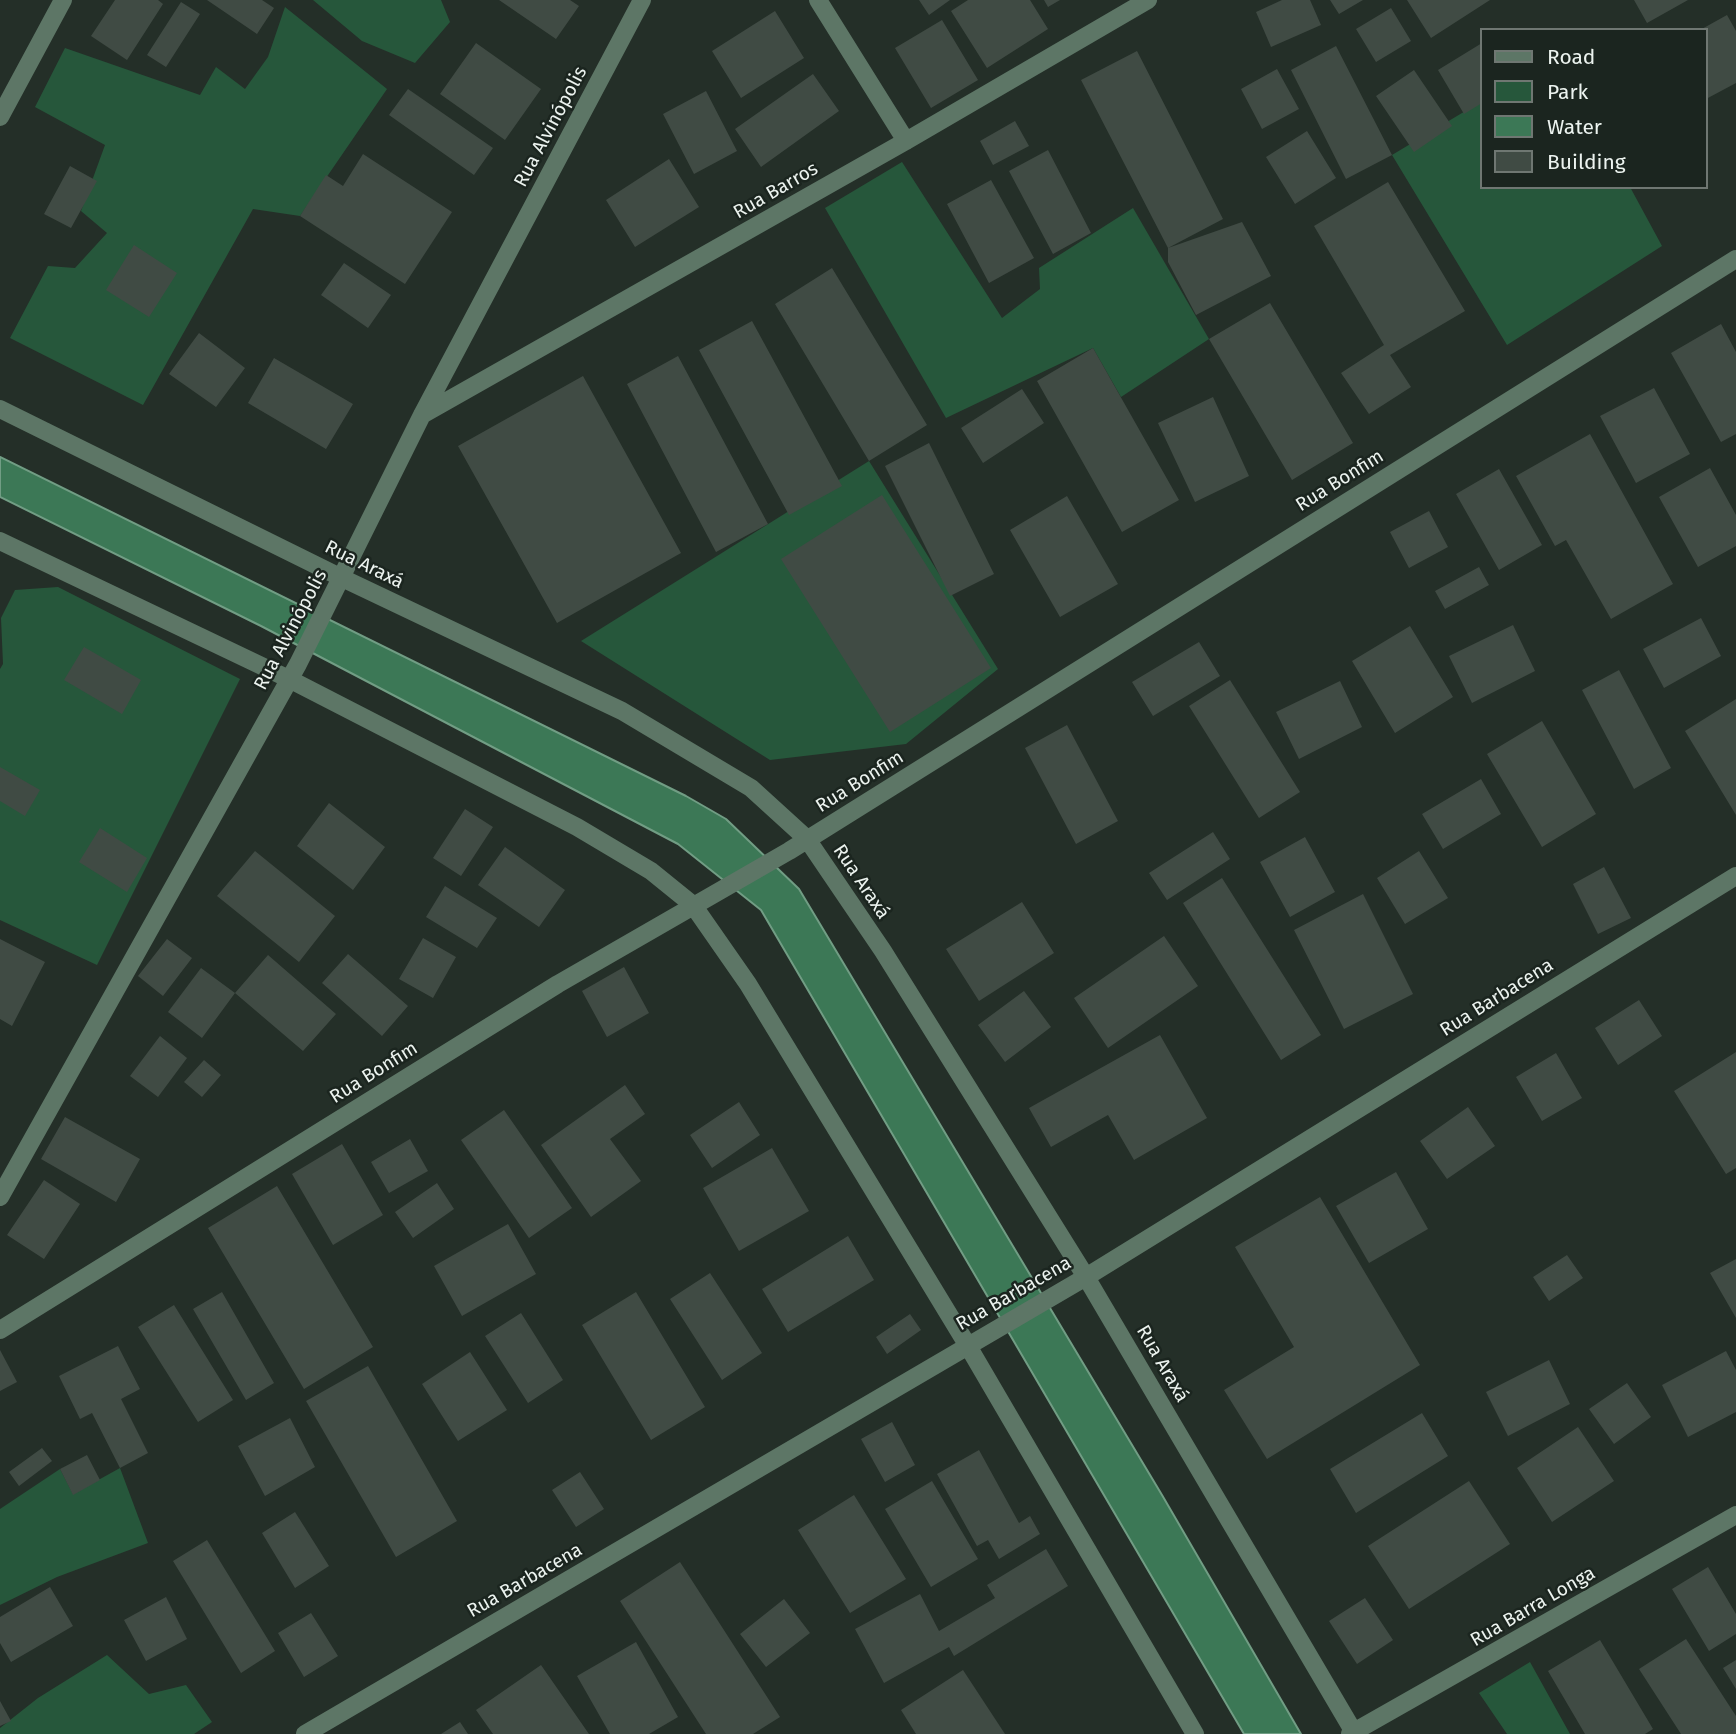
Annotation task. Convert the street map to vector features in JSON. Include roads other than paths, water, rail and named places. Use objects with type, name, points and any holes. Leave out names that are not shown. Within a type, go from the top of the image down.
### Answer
[{"type":"street","points":[[0,117],[63,0]]},
{"type":"street","name":"Rua Alvinópolis","points":[[0,1197],[294,672],[422,415],[642,0]]},
{"type":"street","points":[[818,0],[906,141]]},
{"type":"street","name":"Rua Barros","points":[[422,415],[906,141],[1148,0]]},
{"type":"street","name":"Rua Bonfim","points":[[0,1330],[558,984],[789,851],[1736,259]]},
{"type":"street","name":"Rua Araxá","points":[[0,409],[342,578],[622,711],[751,788],[807,839],[890,963],[1086,1277],[1353,1734]]},
{"type":"street","points":[[0,541],[294,672],[577,827],[651,872],[693,905],[748,984],[968,1346],[1195,1734]]},
{"type":"street","name":"Rua Barbacena","points":[[305,1734],[1086,1277],[1736,876]]},
{"type":"street","name":"Rua Barra Longa","points":[[1353,1734],[1736,1515]]},
{"type":"water","points":[[0,457],[686,796],[726,819],[799,889],[1162,1495],[1301,1734],[1244,1734],[761,910],[678,844],[261,626],[0,497]]}]
